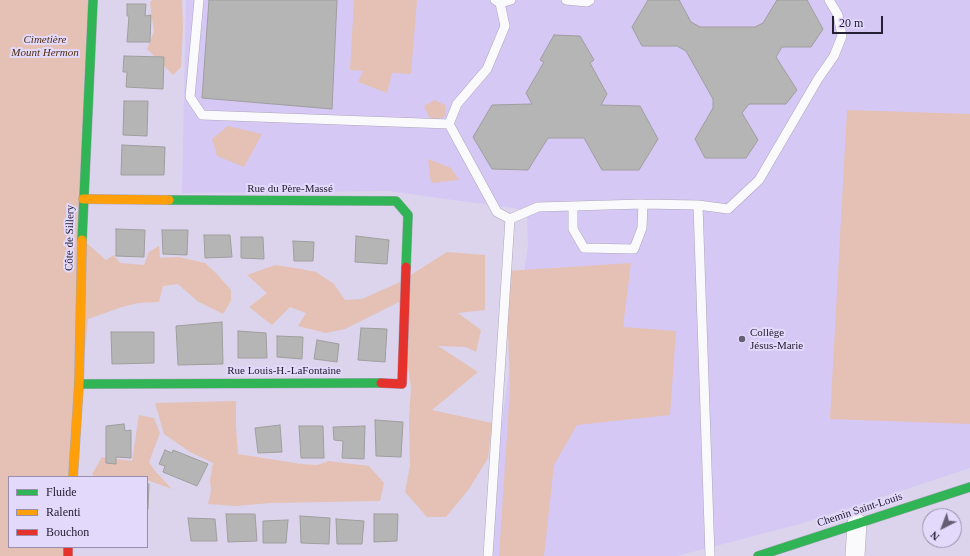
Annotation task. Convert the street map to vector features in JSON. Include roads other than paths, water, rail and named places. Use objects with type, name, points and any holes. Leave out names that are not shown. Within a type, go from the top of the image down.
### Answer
[{"type":"street","name":"Côte de Sillery","points":[[73,476],[79,384],[83,200],[93,0]]},
{"type":"street","name":"Rue du Père-Massé","points":[[83,200],[396,201],[408,215],[406,297]]},
{"type":"street","name":"Rue Louis-H.-LaFontaine","points":[[79,384],[373,382],[402,384],[406,297]]},
{"type":"street","name":"Chemin Saint-Louis","points":[[758,556],[970,487]]},
{"type":"street","points":[[855,556],[857,523]]},
{"type":"lane","points":[[199,0],[190,97],[202,115],[449,124]]},
{"type":"lane","points":[[449,124],[457,104],[486,69],[506,26],[498,2],[511,0]]},
{"type":"lane","points":[[566,0],[587,2],[590,0]]},
{"type":"lane","points":[[510,219],[538,207],[643,204],[698,205],[728,209],[759,180],[834,56],[842,36],[838,15],[829,0]]},
{"type":"lane","points":[[449,124],[497,212],[510,219]]},
{"type":"lane","points":[[573,206],[572,228],[584,248],[634,250],[642,228],[643,204]]},
{"type":"lane","points":[[698,205],[710,556]]},
{"type":"lane","points":[[488,556],[510,219]]},
{"type":"place","name":"Collège Jésus-Marie","points":[[742,339]]},
{"type":"park label","name":"Cimetière Mount Hermon","points":[[45,46]]}]
